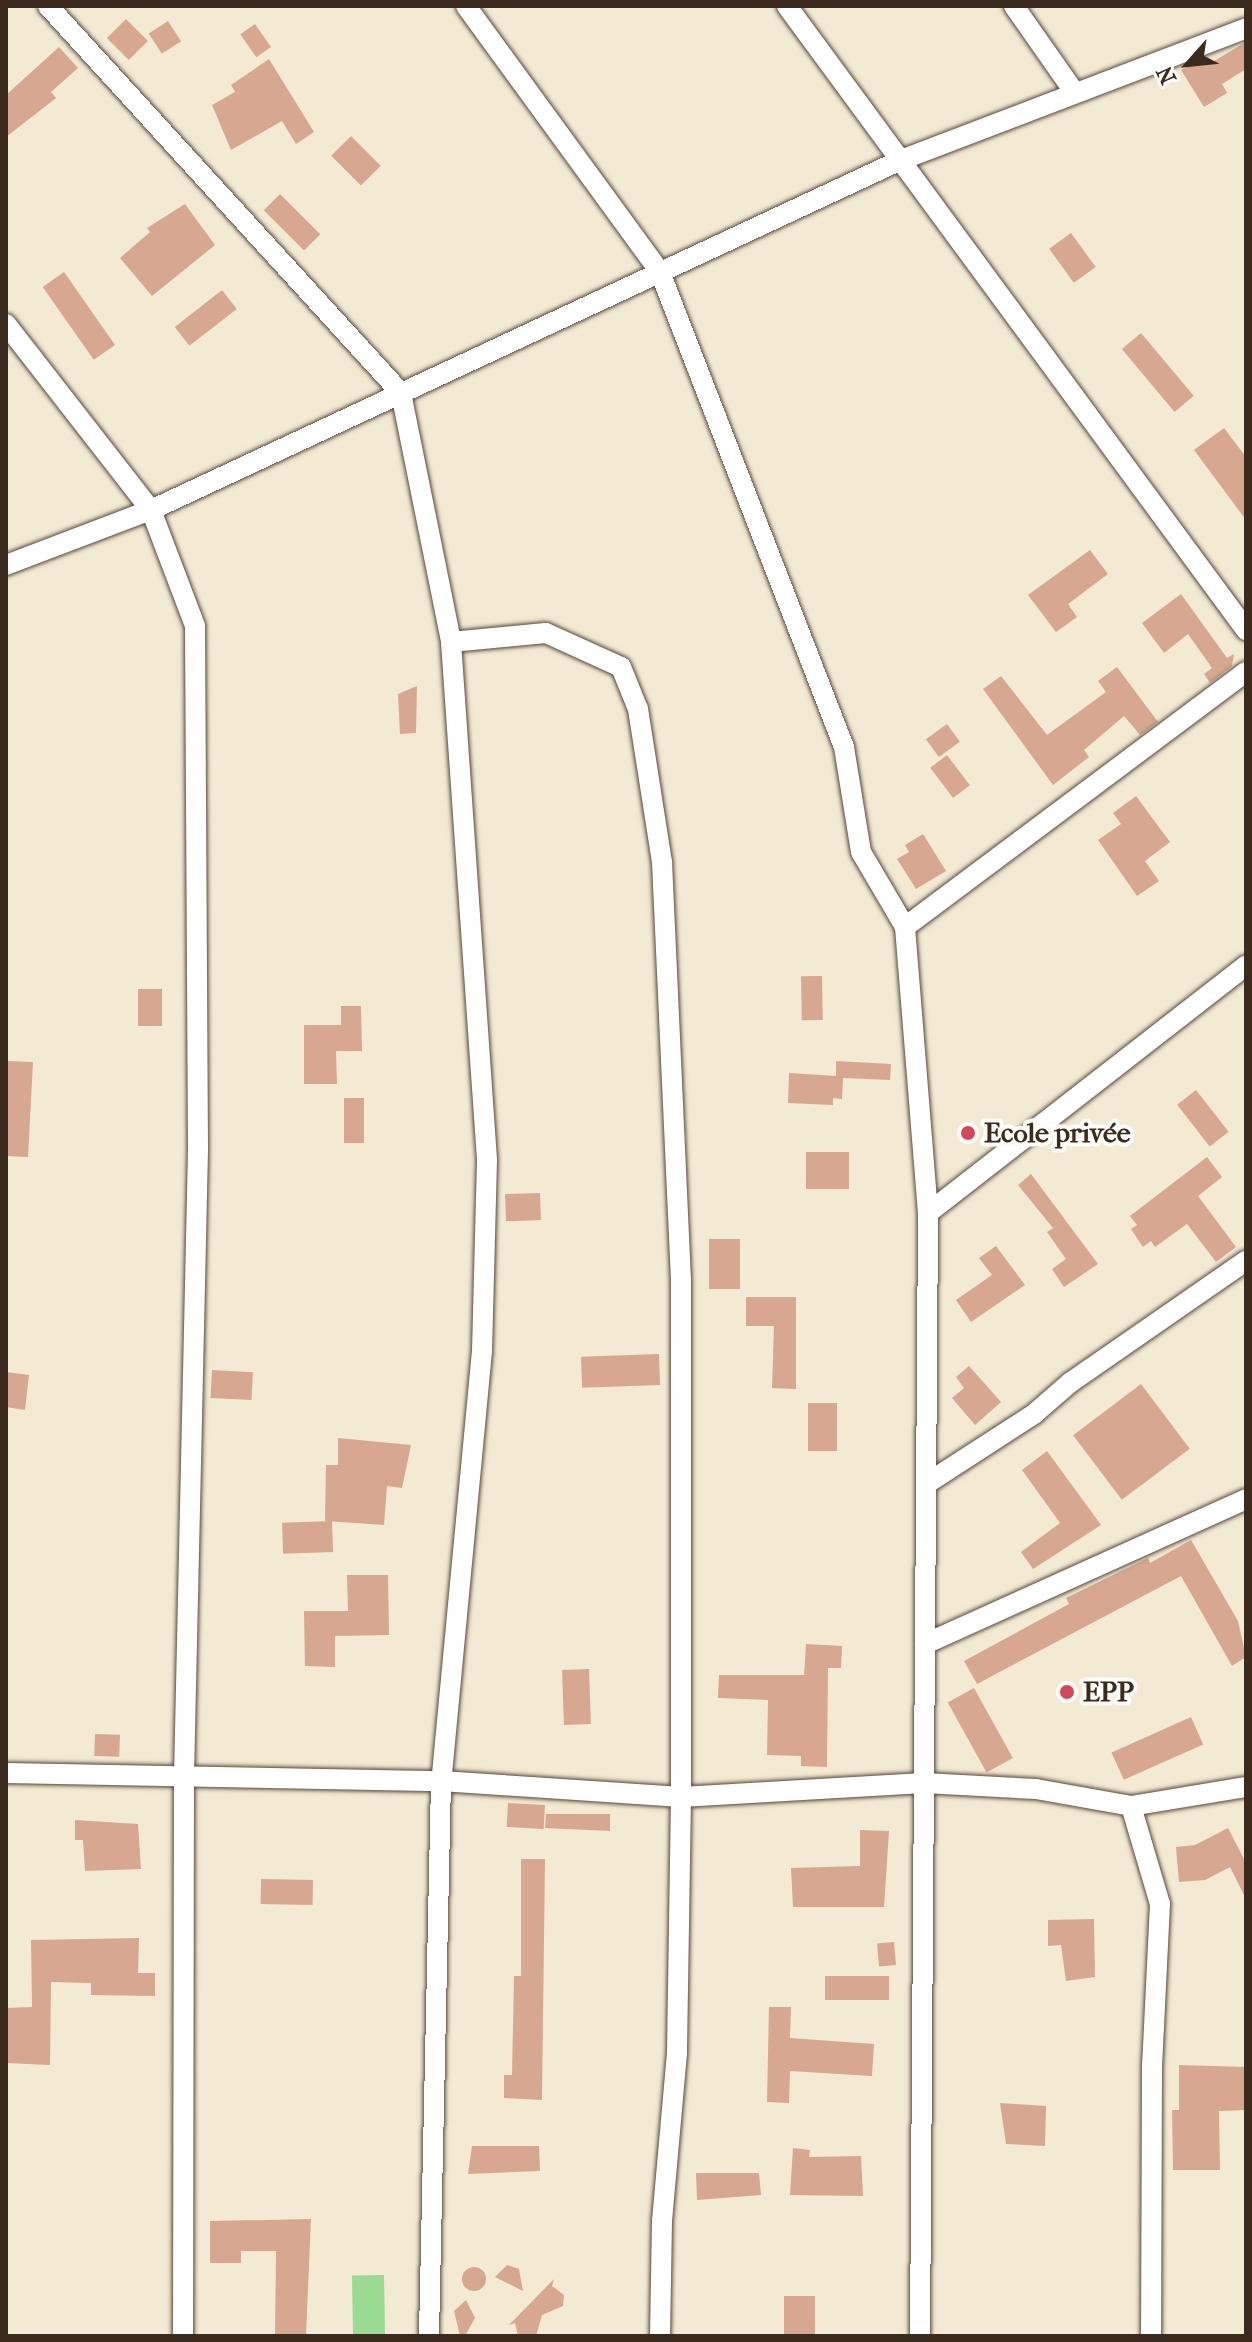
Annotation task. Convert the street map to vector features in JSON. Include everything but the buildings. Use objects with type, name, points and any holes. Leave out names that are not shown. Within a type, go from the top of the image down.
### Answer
[{"type":"street","points":[[48,6],[401,393],[451,642],[487,1160],[482,1351],[441,1781],[429,2336]]},
{"type":"street","points":[[466,6],[660,272],[844,747],[861,852],[905,927],[928,1213],[920,2336]]},
{"type":"street","points":[[787,6],[1246,630]]},
{"type":"street","points":[[1014,6],[1075,93]]},
{"type":"street","points":[[6,565],[151,510],[901,160],[1246,28]]},
{"type":"street","points":[[6,324],[151,510],[195,626],[198,1150],[184,1777],[183,2336]]},
{"type":"street","points":[[451,642],[546,633],[621,667],[638,709],[662,862],[681,1268],[681,1797],[677,2053],[662,2221],[660,2336]]},
{"type":"street","points":[[905,927],[1246,672]]},
{"type":"street","points":[[928,1213],[1246,965]]},
{"type":"street","points":[[926,1484],[1034,1414],[1071,1382],[1246,1261]]},
{"type":"street","points":[[925,1644],[1246,1499]]},
{"type":"street","points":[[6,1773],[441,1781],[681,1797],[924,1783],[1036,1789],[1131,1806],[1246,1787]]},
{"type":"street","points":[[1131,1806],[1160,1904],[1152,2065],[1151,2336]]},
{"type":"green space","points":[[384,2275],[385,2336],[353,2336],[352,2276]]},
{"type":"place","name":"Ecole privée","points":[[968,1133]]},
{"type":"place","name":"EPP","points":[[1067,1692]]}]
